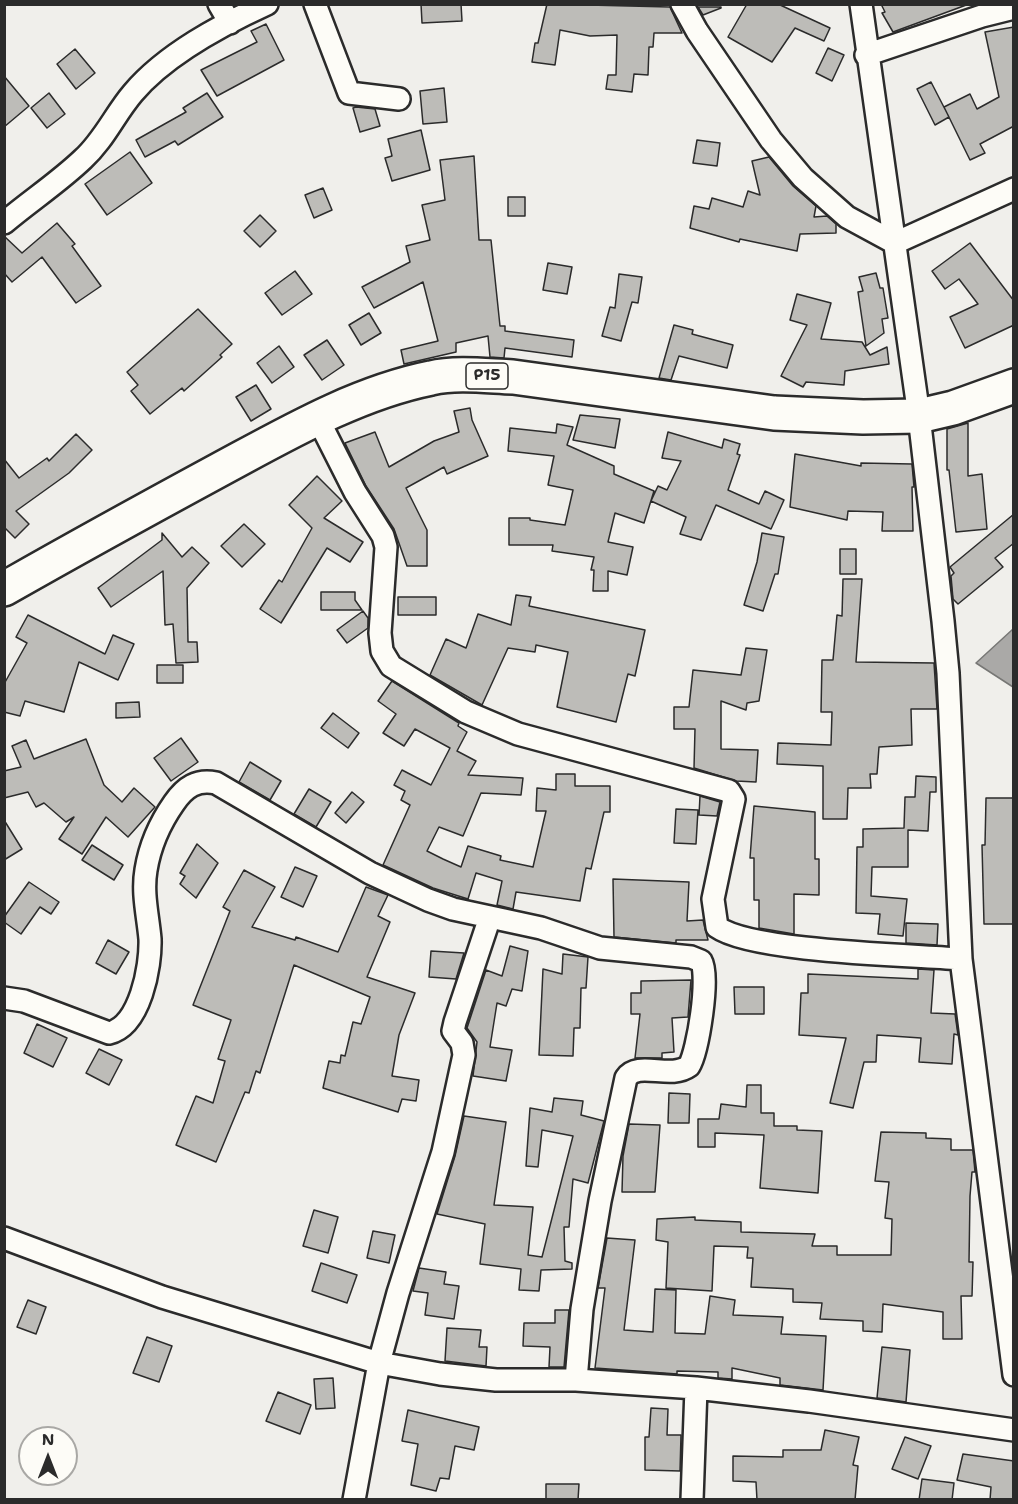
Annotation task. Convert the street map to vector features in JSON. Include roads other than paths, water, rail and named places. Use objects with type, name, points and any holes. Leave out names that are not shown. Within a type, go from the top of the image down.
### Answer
[{"type":"main road","name":"P15","points":[[4,589],[160,501],[318,419],[353,403],[433,377],[472,375],[522,378],[774,413],[854,417],[919,416],[954,408],[1014,386]]},
{"type":"street","points":[[219,4],[230,23]]},
{"type":"street","points":[[4,223],[85,158],[109,130],[135,91],[149,78],[179,55],[230,23],[267,4]]},
{"type":"street","points":[[315,4],[349,93],[399,99]]},
{"type":"street","points":[[682,4],[697,31],[771,140],[803,178],[846,218],[895,243]]},
{"type":"street","points":[[861,4],[866,55],[919,416],[948,673],[961,958],[1005,1248],[1014,1375]]},
{"type":"street","points":[[866,55],[982,16],[1014,8]]},
{"type":"street","points":[[895,243],[1014,189]]},
{"type":"street","points":[[318,419],[355,492],[383,536],[386,547],[380,633],[382,651],[391,666],[466,711],[518,734],[729,791],[734,800],[713,899],[717,927],[726,933],[777,945],[961,958]]},
{"type":"street","points":[[4,998],[24,1001],[109,1033],[119,1031],[128,1024],[135,1011],[150,956],[146,871],[153,842],[176,800],[189,786],[204,780],[216,783],[405,891],[453,909],[541,928],[600,948],[696,958],[704,969],[695,1048],[689,1066],[674,1072],[639,1069],[632,1071],[627,1078],[598,1212],[582,1309],[576,1380]]},
{"type":"street","points":[[354,1500],[379,1362],[398,1293],[443,1152],[464,1055],[462,1043],[453,1031],[455,1022],[490,917]]},
{"type":"street","points":[[4,1238],[162,1297],[379,1362],[440,1374],[496,1380],[576,1380],[696,1388],[809,1401],[1014,1430]]},
{"type":"street","points":[[692,1500],[696,1388]]}]
